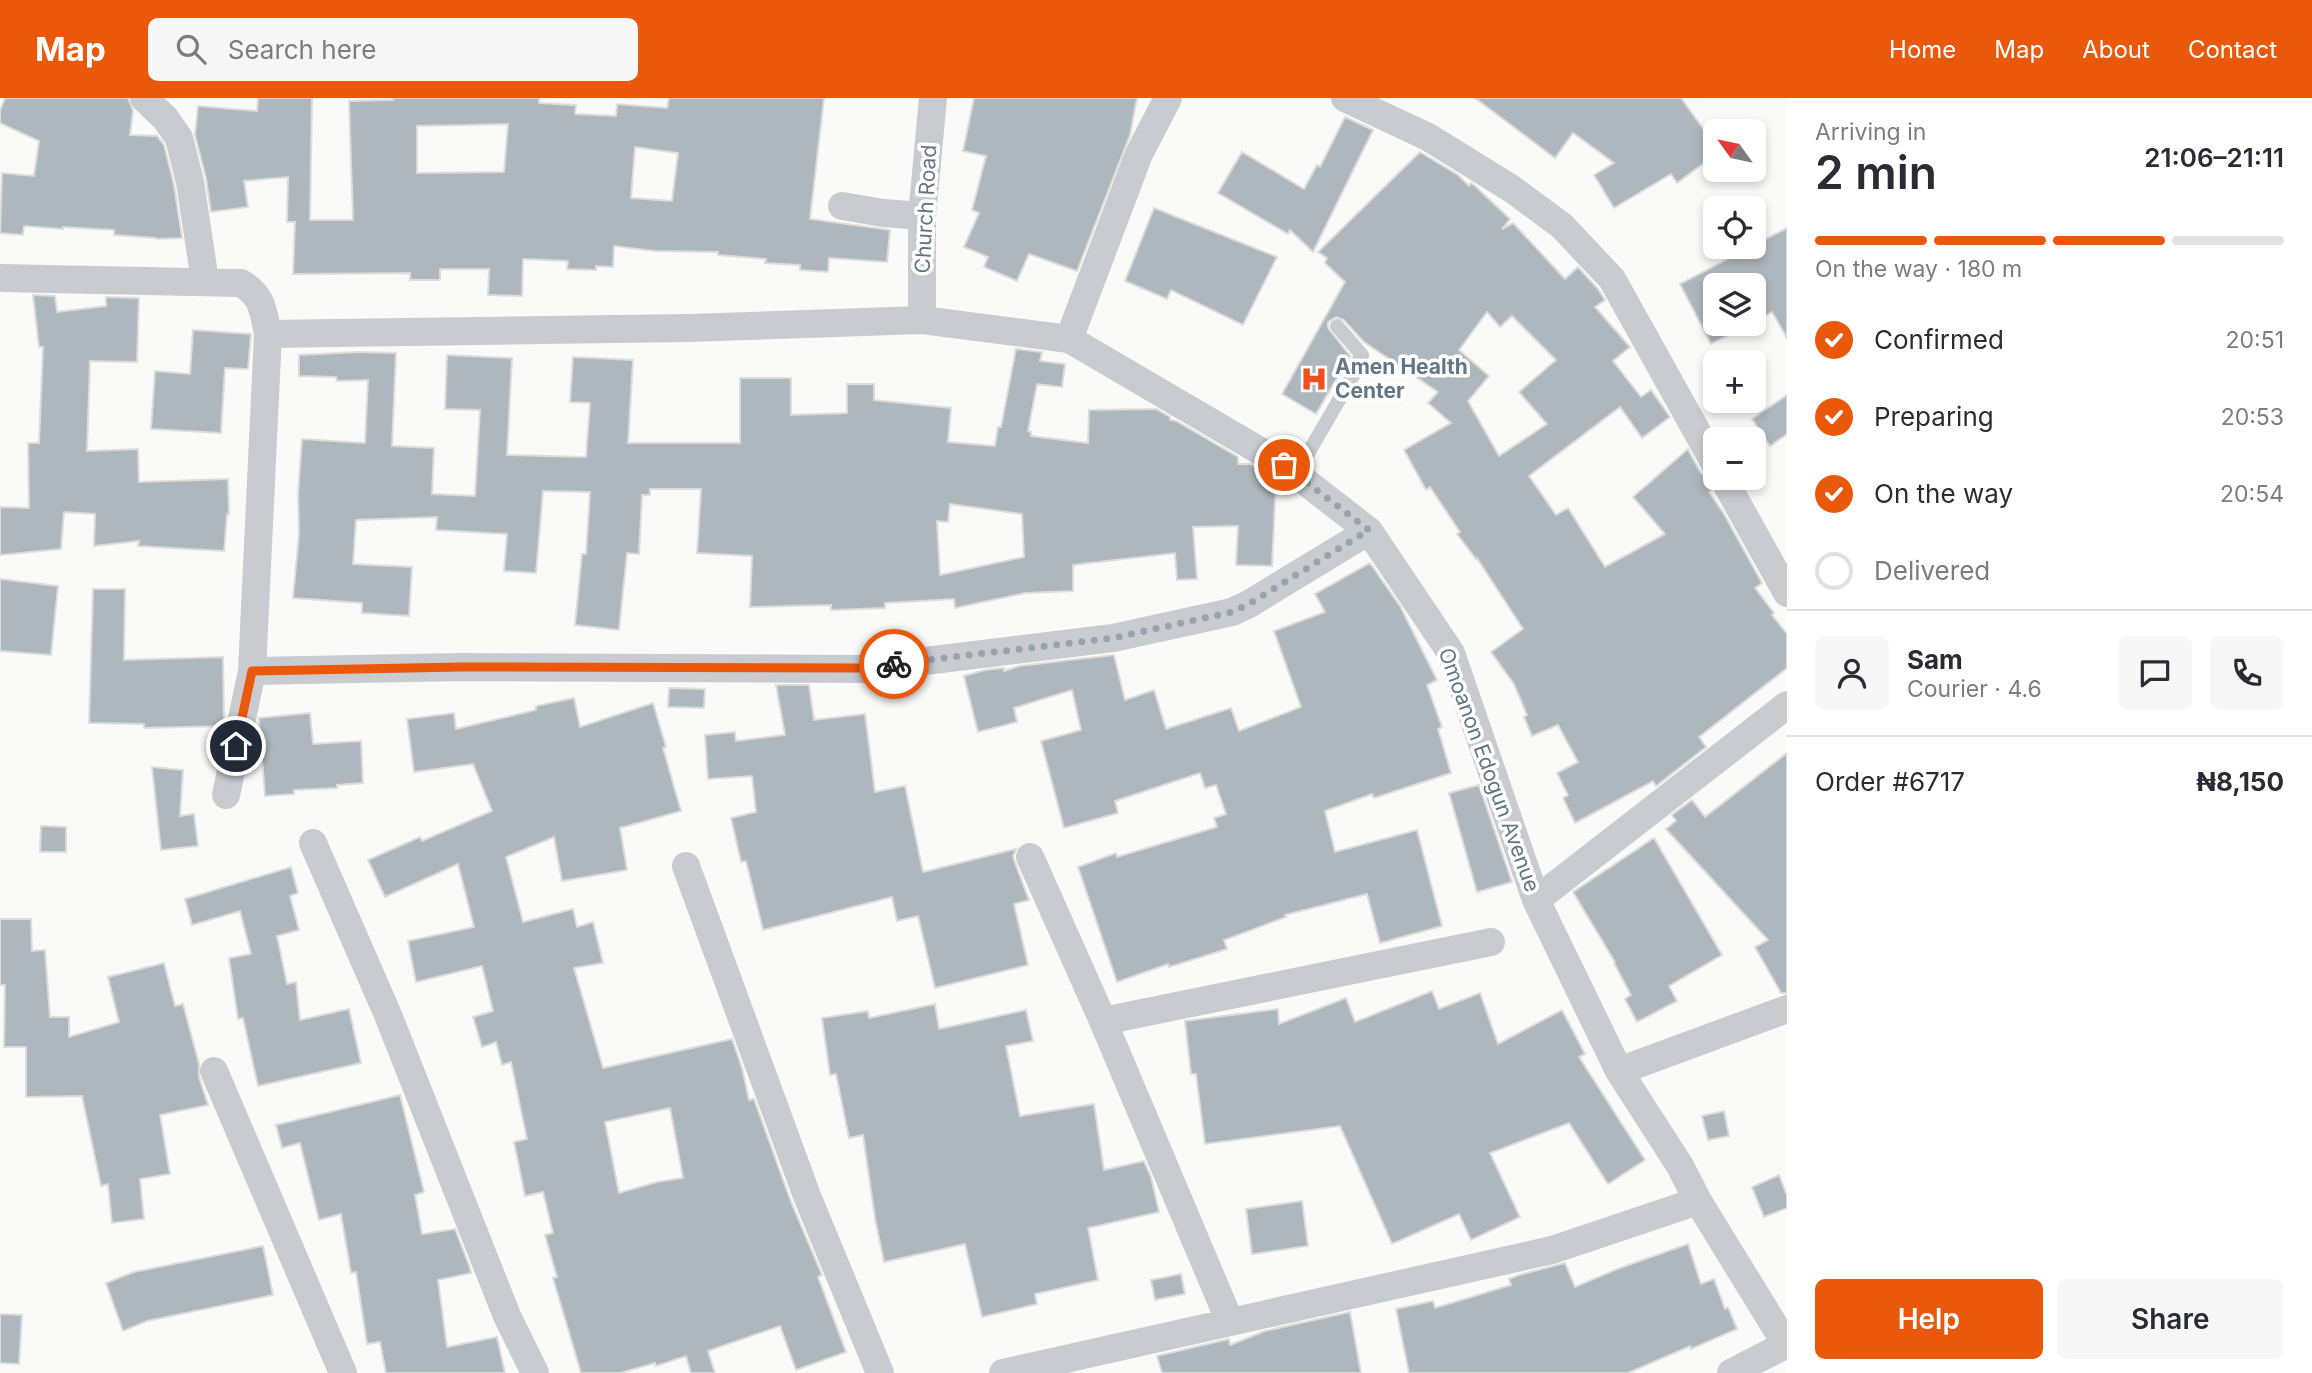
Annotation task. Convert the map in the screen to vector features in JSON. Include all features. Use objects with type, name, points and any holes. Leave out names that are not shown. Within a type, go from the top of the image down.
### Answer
[{"type":"street","points":[[144,98],[165,118],[180,138],[190,182],[205,281]]},
{"type":"street","name":"Church Road","points":[[922,320],[922,216],[933,98]]},
{"type":"street","points":[[1069,339],[1139,154],[1168,98]]},
{"type":"street","points":[[1345,98],[1428,137],[1512,189],[1562,226],[1612,279],[1703,442]]},
{"type":"street","points":[[842,205],[883,213],[922,216]]},
{"type":"street","points":[[0,278],[241,283],[255,291],[261,304],[268,334],[252,671],[226,796]]},
{"type":"street","name":"Omoanon Edogun Avenue","points":[[268,334],[688,328],[922,320],[1069,339],[1296,474],[1369,530],[1451,653],[1536,901],[1619,1072],[1680,1166],[1698,1201],[1786,1345]]},
{"type":"street","points":[[1730,490],[1787,593]]},
{"type":"street","points":[[252,671],[461,667],[860,668],[1113,638],[1232,612],[1369,530]]},
{"type":"street","points":[[1536,901],[1787,705]]},
{"type":"street","points":[[313,843],[388,1015],[507,1316],[535,1373]]},
{"type":"street","points":[[1030,857],[1103,1021],[1230,1322]]},
{"type":"street","points":[[686,866],[807,1196],[880,1373]]},
{"type":"street","points":[[1103,1021],[1491,942]]},
{"type":"street","points":[[1619,1072],[1787,1009]]},
{"type":"street","points":[[214,1071],[344,1373]]},
{"type":"street","points":[[1003,1373],[1552,1250],[1698,1201]]},
{"type":"street","points":[[1731,1373],[1786,1345]]},
{"type":"lane","points":[[1296,474],[1357,369],[1362,355],[1337,326]]},
{"type":"building","points":[[5,98],[128,98],[133,110],[130,135],[157,136],[164,145],[174,185],[182,238],[156,239],[114,235],[114,230],[63,227],[24,226],[23,235],[0,233],[2,173],[34,176],[39,141],[0,123],[0,111]]},
{"type":"building","points":[[258,98],[312,98],[310,220],[353,220],[349,101],[393,98],[539,98],[539,103],[576,105],[575,114],[616,116],[617,104],[667,108],[669,98],[824,98],[810,219],[890,230],[887,262],[829,258],[828,272],[800,270],[800,265],[765,263],[766,259],[718,255],[718,252],[655,251],[614,246],[613,267],[596,266],[596,270],[567,269],[568,261],[523,259],[522,296],[488,295],[489,269],[440,269],[440,280],[410,280],[410,273],[293,274],[295,222],[287,222],[288,177],[244,181],[248,207],[211,212],[195,135],[198,106],[257,111]],"holes":[[[508,124],[504,172],[417,173],[417,126]],[[635,147],[678,153],[672,201],[631,198]]]},
{"type":"building","points":[[974,98],[1137,98],[1130,135],[1077,271],[1029,254],[1017,281],[984,267],[988,257],[964,247],[979,213],[972,210],[986,156],[963,151]]},
{"type":"building","points":[[1475,98],[1681,98],[1703,128],[1703,164],[1677,183],[1671,174],[1614,208],[1594,175],[1614,163],[1573,133],[1555,158]]},
{"type":"building","points":[[1345,117],[1373,130],[1313,252],[1290,230],[1288,234],[1218,193],[1242,152],[1304,189],[1317,165],[1320,167]]},
{"type":"building","points":[[1420,152],[1458,175],[1469,186],[1471,183],[1474,185],[1510,219],[1502,229],[1513,223],[1565,279],[1578,267],[1605,300],[1595,307],[1630,347],[1613,361],[1641,397],[1651,390],[1670,417],[1642,438],[1620,407],[1529,476],[1556,515],[1568,508],[1605,567],[1665,534],[1633,497],[1688,449],[1703,475],[1703,490],[1711,490],[1709,492],[1762,583],[1755,588],[1787,634],[1787,668],[1699,737],[1706,747],[1656,786],[1653,781],[1575,823],[1563,798],[1568,795],[1557,773],[1578,762],[1558,725],[1532,736],[1524,717],[1527,715],[1514,684],[1491,652],[1523,629],[1477,558],[1457,534],[1460,532],[1430,487],[1426,490],[1404,450],[1451,423],[1428,403],[1438,392],[1364,342],[1344,320],[1336,317],[1328,322],[1328,328],[1350,356],[1316,414],[1282,394],[1345,282],[1325,263],[1327,258],[1318,252]],"holes":[[[1487,312],[1500,327],[1512,316],[1556,360],[1519,392],[1547,424],[1499,456],[1468,401],[1489,376],[1459,350]]]},
{"type":"building","points":[[1154,208],[1277,257],[1243,325],[1171,290],[1167,299],[1125,281]]},
{"type":"building","points":[[1787,228],[1787,338],[1772,312],[1766,315],[1766,273],[1703,273],[1703,329],[1680,284],[1728,259],[1766,259],[1766,239]]},
{"type":"building","points":[[33,295],[55,296],[57,312],[106,306],[106,297],[139,298],[137,362],[90,361],[87,451],[138,449],[139,482],[228,479],[229,514],[224,551],[138,546],[139,541],[94,546],[95,514],[64,512],[61,549],[0,555],[0,507],[29,508],[28,443],[39,443],[43,347],[39,347]]},
{"type":"building","points":[[193,330],[251,334],[248,369],[225,368],[221,433],[151,429],[155,371],[190,374]]},
{"type":"building","points":[[1707,336],[1727,336],[1711,344]]},
{"type":"building","points":[[1016,349],[1042,352],[1040,361],[1065,364],[1062,387],[1037,384],[1028,431],[1031,436],[1088,443],[1089,410],[1156,409],[1170,417],[1170,420],[1238,457],[1238,464],[1250,464],[1276,479],[1272,566],[1236,565],[1238,526],[1193,527],[1197,579],[1177,580],[1175,553],[1073,565],[1073,591],[1025,593],[955,608],[954,599],[885,603],[885,608],[831,610],[831,605],[750,607],[752,556],[697,553],[701,489],[650,489],[650,495],[642,495],[639,554],[627,553],[619,630],[575,625],[582,554],[586,554],[590,492],[543,491],[536,573],[504,571],[507,534],[436,530],[437,517],[356,520],[353,564],[412,567],[409,616],[362,613],[362,603],[293,598],[299,534],[298,494],[302,439],[365,443],[368,380],[337,381],[336,377],[299,376],[299,355],[396,353],[392,446],[434,448],[432,494],[475,496],[480,410],[445,409],[447,355],[512,358],[507,455],[586,457],[590,403],[570,402],[573,357],[633,360],[628,443],[740,443],[740,378],[791,378],[791,415],[847,413],[847,384],[874,384],[874,400],[951,408],[948,442],[995,446],[998,427],[1001,427]],"holes":[[[950,504],[1022,514],[1024,557],[940,575],[937,521],[948,522]]]},
{"type":"building","points":[[1787,395],[1787,434],[1770,446],[1766,440],[1766,427],[1757,427],[1752,419],[1766,413],[1766,409]]},
{"type":"building","points":[[1370,563],[1400,606],[1437,680],[1427,685],[1442,727],[1438,729],[1451,773],[1374,798],[1372,794],[1325,811],[1335,852],[1417,830],[1442,926],[1380,943],[1367,894],[1285,915],[1286,917],[1224,940],[1227,949],[1169,967],[1168,964],[1117,982],[1078,867],[1116,853],[1117,857],[1217,827],[1214,818],[1226,814],[1216,785],[1205,788],[1200,773],[1115,801],[1118,813],[1064,828],[1041,741],[1081,730],[1072,690],[1014,708],[1017,722],[978,732],[964,676],[985,670],[1004,668],[1004,671],[1019,666],[1114,655],[1125,700],[1154,690],[1166,729],[1231,708],[1239,731],[1301,707],[1274,631],[1325,612],[1315,594]]},
{"type":"building","points":[[0,579],[58,586],[51,655],[0,651]]},
{"type":"building","points":[[93,589],[125,589],[124,660],[223,657],[224,726],[144,728],[144,724],[89,723]]},
{"type":"building","points":[[776,685],[809,685],[814,720],[865,714],[875,792],[905,786],[923,872],[1016,849],[1013,856],[1029,900],[1014,904],[1028,965],[935,988],[918,916],[897,921],[892,897],[763,930],[746,861],[741,862],[731,818],[756,812],[752,776],[708,779],[705,735],[735,732],[736,741],[785,735]]},
{"type":"building","points":[[669,688],[705,689],[704,708],[668,707]]},
{"type":"building","points":[[574,698],[580,727],[653,703],[681,811],[620,828],[627,870],[562,881],[554,837],[506,857],[523,922],[573,909],[577,927],[593,922],[603,963],[574,968],[603,1068],[732,1039],[749,1100],[754,1099],[791,1202],[822,1275],[818,1277],[846,1352],[796,1370],[780,1326],[708,1351],[715,1373],[691,1373],[686,1356],[656,1366],[655,1363],[620,1373],[581,1373],[553,1278],[557,1277],[545,1235],[553,1233],[543,1192],[525,1196],[514,1142],[527,1139],[511,1062],[502,1065],[496,1042],[482,1047],[473,1017],[493,1011],[482,966],[416,982],[408,941],[474,927],[458,864],[385,897],[368,860],[420,837],[422,841],[492,811],[473,764],[414,772],[407,719],[454,713],[456,729],[536,710],[536,706]],"holes":[[[670,1108],[683,1178],[619,1193],[605,1122]]]},
{"type":"building","points":[[310,713],[313,744],[361,741],[363,783],[337,785],[337,788],[294,790],[294,794],[265,796],[259,718]]},
{"type":"building","points":[[1787,753],[1787,993],[1781,993],[1755,947],[1768,940],[1666,829],[1676,821],[1672,815],[1692,800],[1705,817]]},
{"type":"building","points":[[152,767],[183,770],[180,816],[194,814],[198,846],[161,850]]},
{"type":"building","points":[[1479,785],[1512,882],[1477,892],[1449,793]]},
{"type":"building","points":[[41,826],[66,827],[66,852],[40,852]]},
{"type":"building","points":[[1654,838],[1722,955],[1669,986],[1677,1001],[1637,1022],[1625,999],[1631,995],[1615,962],[1573,892]]},
{"type":"building","points":[[291,867],[298,893],[290,896],[299,930],[277,936],[287,984],[296,982],[300,1020],[349,1009],[361,1063],[258,1086],[243,1018],[238,1019],[229,958],[251,954],[240,911],[192,925],[185,899]]},
{"type":"building","points":[[0,919],[31,919],[32,951],[45,950],[50,1017],[69,1017],[69,1037],[119,1022],[108,977],[164,963],[175,1006],[183,1004],[208,1105],[160,1115],[170,1174],[140,1179],[144,1219],[112,1223],[108,1184],[101,1186],[82,1096],[26,1097],[26,1047],[4,1047],[5,985],[0,985]]},
{"type":"building","points":[[1432,991],[1439,1009],[1480,993],[1498,1044],[1562,1010],[1585,1054],[1579,1057],[1645,1160],[1608,1184],[1569,1123],[1490,1153],[1520,1217],[1471,1240],[1459,1214],[1392,1244],[1340,1126],[1205,1144],[1196,1074],[1191,1074],[1185,1021],[1278,1009],[1279,1024],[1346,998],[1355,1022]]},
{"type":"building","points":[[935,1004],[939,1029],[1026,1010],[1033,1041],[1006,1046],[1020,1116],[1094,1104],[1104,1170],[1144,1161],[1151,1177],[1159,1212],[1088,1228],[1098,1280],[1035,1294],[1037,1304],[982,1317],[965,1244],[884,1262],[863,1135],[849,1138],[836,1074],[830,1075],[822,1018],[868,1011],[869,1018]]},
{"type":"building","points":[[400,1095],[424,1192],[415,1195],[422,1234],[455,1229],[471,1273],[438,1280],[447,1347],[497,1337],[505,1373],[386,1373],[380,1342],[367,1344],[356,1272],[351,1273],[341,1214],[319,1220],[300,1143],[282,1148],[276,1125]]},
{"type":"building","points":[[1724,1111],[1729,1136],[1708,1140],[1702,1116]]},
{"type":"building","points":[[1779,1175],[1787,1196],[1787,1208],[1764,1217],[1752,1187]]},
{"type":"building","points":[[1302,1201],[1308,1246],[1252,1254],[1246,1209]]},
{"type":"building","points":[[1688,1244],[1701,1284],[1714,1279],[1725,1309],[1728,1307],[1737,1329],[1628,1373],[1409,1373],[1396,1309],[1433,1301],[1435,1308],[1511,1285],[1509,1279],[1519,1275],[1565,1263],[1575,1287]]},
{"type":"building","points":[[263,1246],[273,1295],[147,1321],[123,1331],[106,1283],[134,1272]]},
{"type":"building","points":[[1181,1274],[1185,1294],[1155,1300],[1151,1280]]},
{"type":"building","points":[[1350,1312],[1361,1373],[1162,1373],[1157,1356],[1229,1339],[1230,1345],[1265,1331]]},
{"type":"building","points":[[0,1314],[22,1315],[19,1364],[0,1363]]},
{"type":"way so far","points":[[894,664],[1113,638],[1232,612],[1249,604],[1369,530],[1284,465]]},
{"type":"place","name":"Amen Health Center","points":[[1314,379]]},
{"type":"route","points":[[236,746],[252,671],[461,667],[860,668],[894,664]]}]
